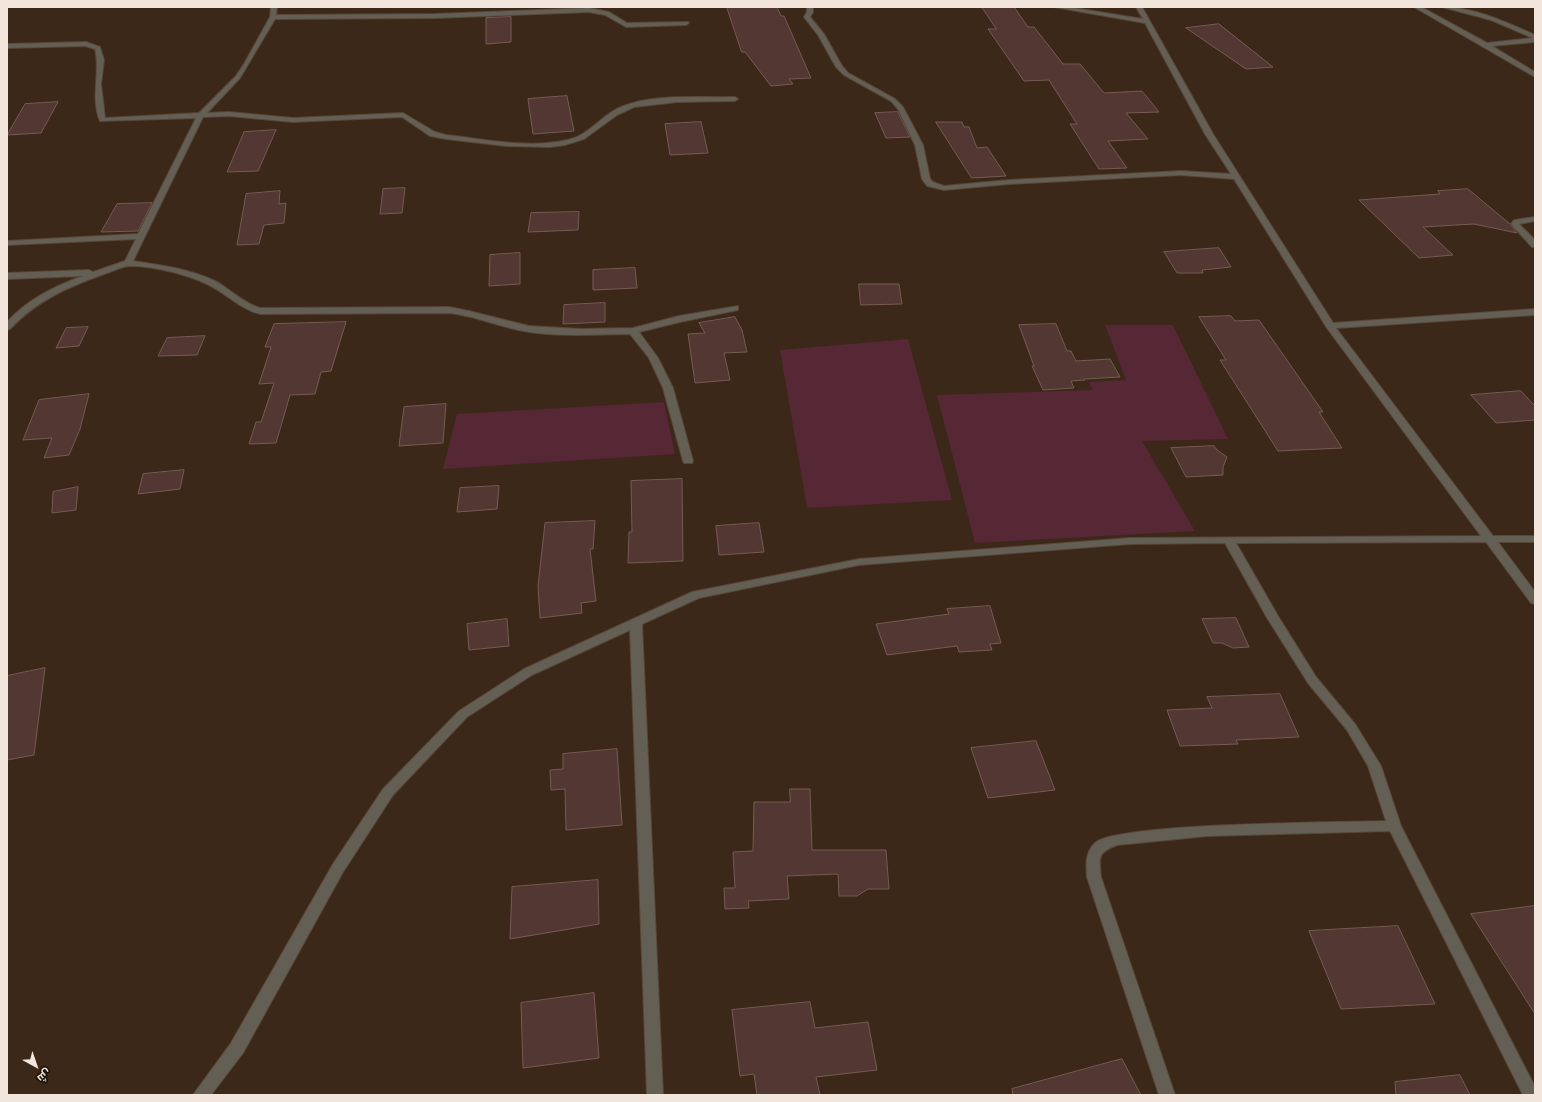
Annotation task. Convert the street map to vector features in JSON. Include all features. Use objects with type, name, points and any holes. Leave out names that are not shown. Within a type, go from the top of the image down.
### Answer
[{"type":"street","points":[[128,263],[159,204],[201,115],[238,77],[247,64],[273,17],[274,7]]},
{"type":"street","points":[[810,7],[810,12],[807,17],[821,34],[839,67],[846,74],[893,100],[901,108],[918,146],[926,180],[930,184],[944,188],[958,188],[1009,182],[1181,173],[1236,177]]},
{"type":"street","points":[[1057,7],[1148,22]]},
{"type":"street","points":[[1139,7],[1209,134],[1330,326],[1535,600]]},
{"type":"street","points":[[1417,7],[1486,45],[1535,75]]},
{"type":"street","points":[[1444,7],[1493,19],[1535,37]]},
{"type":"street","points":[[273,17],[435,16],[542,9],[600,11],[607,13],[621,23],[633,26],[686,23]]},
{"type":"street","points":[[1486,45],[1535,40]]},
{"type":"street","points":[[7,46],[86,44],[98,48],[101,60],[98,84],[102,120],[243,114],[293,120],[403,115],[433,134],[500,143],[532,145],[565,143],[582,139],[609,118],[632,106],[735,99]]},
{"type":"street","points":[[1535,220],[1517,222],[1515,224],[1535,245]]},
{"type":"street","points":[[7,243],[141,236]]},
{"type":"street","points":[[7,327],[10,319],[38,298],[59,287],[128,263],[167,268],[210,282],[233,294],[253,310],[449,310],[462,311],[528,329],[555,332],[633,331],[679,319],[735,308]]},
{"type":"street","points":[[7,276],[101,273]]},
{"type":"street","points":[[1330,326],[1535,312]]},
{"type":"street","points":[[633,331],[653,358],[668,388],[688,461]]},
{"type":"street","points":[[200,1095],[237,1048],[338,868],[388,792],[462,714],[528,672],[696,596],[859,562],[1130,541],[1535,539]]},
{"type":"street","points":[[1229,540],[1272,616],[1312,680],[1351,727],[1374,766],[1394,826],[1531,1095]]},
{"type":"street","points":[[636,623],[655,1095]]},
{"type":"street","points":[[1167,1095],[1094,877],[1092,859],[1100,846],[1116,840],[1208,831],[1394,826]]},
{"type":"shaded area","points":[[1105,325],[1173,325],[1228,439],[1142,441],[1195,531],[975,543],[937,395],[1093,390],[1088,382],[1126,380]]},
{"type":"shaded area","points":[[908,339],[952,500],[807,508],[780,350]]},
{"type":"shaded area","points":[[664,402],[675,454],[443,469],[457,414]]},
{"type":"building","points":[[727,7],[777,7],[781,16],[784,16],[811,78],[789,79],[793,84],[771,86],[745,52],[742,52]]},
{"type":"building","points":[[982,7],[1014,7],[1028,27],[1034,27],[1063,64],[1080,64],[1104,93],[1142,91],[1159,112],[1126,113],[1148,139],[1108,141],[1127,168],[1099,169],[1070,124],[1077,124],[1049,80],[1024,81],[988,29],[996,29]]},
{"type":"building","points":[[511,17],[511,42],[486,44],[486,18]]},
{"type":"building","points":[[1219,24],[1273,67],[1246,69],[1186,28]]},
{"type":"building","points":[[567,96],[574,131],[533,134],[528,99]]},
{"type":"building","points":[[58,102],[41,133],[7,135],[25,104]]},
{"type":"building","points":[[898,112],[910,137],[886,138],[875,113]]},
{"type":"building","points":[[701,122],[708,153],[670,155],[665,124]]},
{"type":"building","points":[[936,122],[962,122],[964,127],[969,127],[977,148],[987,147],[1006,176],[972,178]]},
{"type":"building","points":[[276,130],[258,171],[227,172],[244,132]]},
{"type":"building","points":[[405,188],[402,213],[380,214],[383,189]]},
{"type":"building","points":[[1468,189],[1510,224],[1517,233],[1474,224],[1423,227],[1453,255],[1419,258],[1359,200],[1440,194],[1438,191]]},
{"type":"building","points":[[280,191],[279,204],[286,203],[284,223],[264,225],[259,244],[237,245],[246,194]]},
{"type":"building","points":[[152,203],[138,231],[101,232],[117,204]]},
{"type":"building","points":[[579,212],[578,230],[528,232],[531,213]]},
{"type":"building","points":[[1219,248],[1231,267],[1202,270],[1203,273],[1177,273],[1164,252]]},
{"type":"building","points":[[520,253],[520,284],[489,286],[490,255]]},
{"type":"building","points":[[635,268],[637,288],[593,290],[593,270]]},
{"type":"building","points":[[859,284],[899,284],[902,304],[861,305]]},
{"type":"building","points":[[605,303],[605,322],[563,324],[564,305]]},
{"type":"building","points":[[1231,316],[1235,321],[1259,320],[1323,412],[1319,412],[1342,448],[1278,451],[1220,360],[1226,360],[1199,317]]},
{"type":"building","points":[[735,317],[742,330],[747,352],[724,353],[730,380],[695,383],[688,334],[705,333],[699,323]]},
{"type":"building","points":[[346,322],[331,371],[321,372],[315,394],[290,395],[276,443],[249,444],[256,422],[261,422],[274,383],[259,384],[271,347],[265,347],[274,324]]},
{"type":"building","points":[[1056,324],[1067,351],[1071,351],[1076,361],[1110,359],[1120,377],[1071,381],[1074,388],[1043,390],[1032,366],[1034,366],[1019,325]]},
{"type":"building","points":[[88,327],[79,346],[56,348],[66,328]]},
{"type":"building","points":[[205,336],[197,355],[158,356],[167,338]]},
{"type":"building","points":[[1521,391],[1535,406],[1535,420],[1496,423],[1471,395]]},
{"type":"building","points":[[89,394],[80,429],[69,455],[44,458],[52,438],[23,440],[39,400]]},
{"type":"building","points":[[446,404],[443,443],[399,446],[404,407]]},
{"type":"building","points":[[1214,446],[1227,457],[1223,467],[1223,475],[1186,477],[1171,448]]},
{"type":"building","points":[[184,470],[180,489],[138,494],[143,474]]},
{"type":"building","points":[[682,479],[683,561],[628,563],[629,532],[632,532],[631,481]]},
{"type":"building","points":[[499,486],[497,509],[457,512],[460,488]]},
{"type":"building","points":[[78,487],[76,510],[52,513],[53,492]]},
{"type":"building","points":[[595,521],[593,549],[590,549],[596,601],[581,603],[582,613],[540,618],[538,586],[545,523]]},
{"type":"building","points":[[759,523],[764,552],[719,555],[716,526]]},
{"type":"building","points":[[990,606],[1001,643],[990,644],[992,650],[959,652],[957,646],[887,655],[876,624],[949,614],[947,609]]},
{"type":"building","points":[[1236,618],[1249,647],[1233,648],[1222,643],[1213,643],[1202,619]]},
{"type":"building","points":[[507,619],[509,646],[469,650],[467,624]]},
{"type":"building","points":[[45,668],[34,755],[7,760],[7,676]]},
{"type":"building","points":[[1280,694],[1299,737],[1236,740],[1238,744],[1180,746],[1167,710],[1212,708],[1207,697]]},
{"type":"building","points":[[1036,741],[1055,790],[988,798],[971,748]]},
{"type":"building","points":[[617,749],[622,825],[566,830],[565,789],[551,790],[550,770],[563,769],[563,754]]},
{"type":"building","points":[[790,789],[810,789],[812,850],[886,850],[889,889],[868,889],[857,896],[839,896],[838,874],[787,876],[789,899],[748,901],[749,908],[725,909],[724,888],[735,888],[733,852],[753,851],[754,802],[790,802]]},
{"type":"building","points":[[598,880],[599,924],[510,939],[512,887]]},
{"type":"building","points":[[1535,906],[1535,1014],[1471,914]]},
{"type":"building","points":[[1398,926],[1435,1004],[1341,1009],[1309,931]]},
{"type":"building","points":[[594,993],[599,1058],[523,1068],[521,1003]]},
{"type":"building","points":[[810,1002],[815,1028],[868,1022],[877,1070],[816,1077],[820,1095],[757,1095],[754,1074],[740,1076],[732,1010]]},
{"type":"building","points":[[1122,1059],[1141,1095],[1013,1095],[1012,1089]]},
{"type":"building","points":[[1460,1075],[1470,1095],[1396,1095],[1395,1082]]}]
